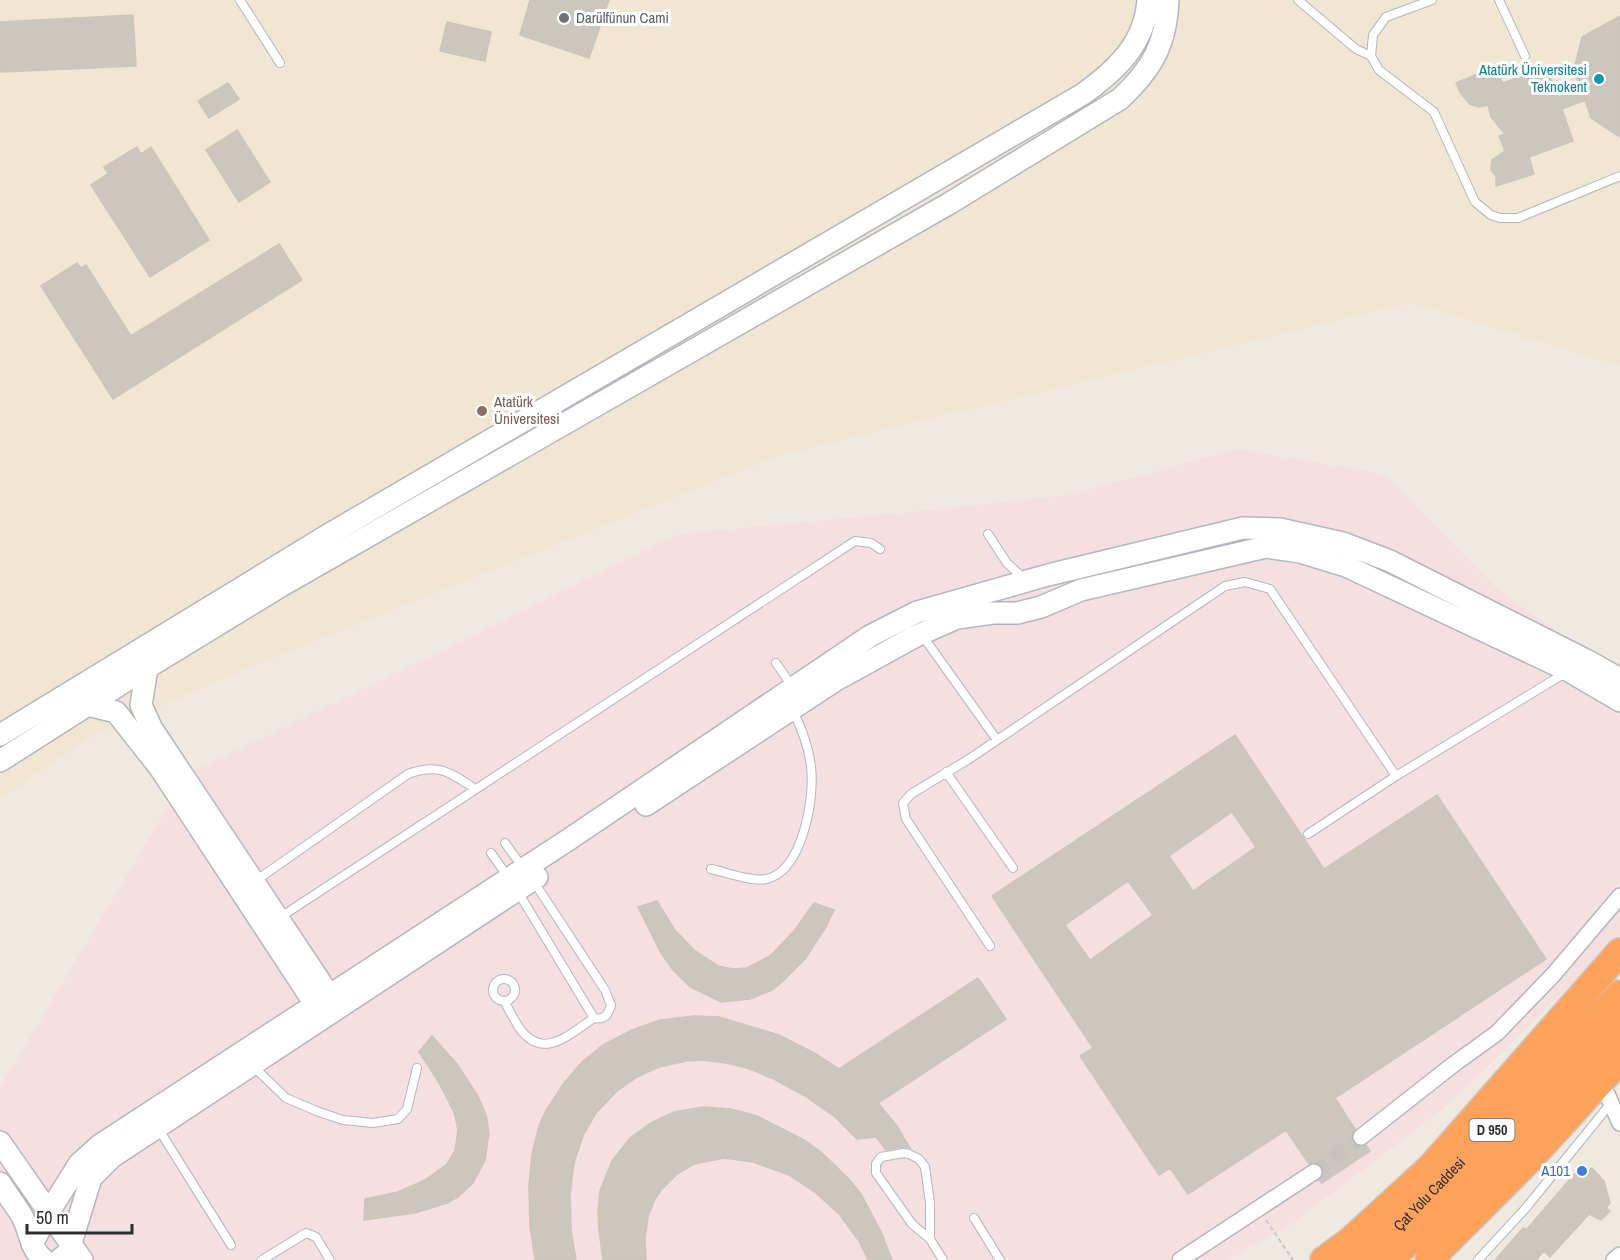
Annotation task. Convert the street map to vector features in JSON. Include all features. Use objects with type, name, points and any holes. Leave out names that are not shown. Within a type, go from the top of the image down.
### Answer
[{"type":"highway","points":[[1324,1260],[1350,1241],[1431,1167],[1620,952]]},
{"type":"highway","name":"Çat Yolu Caddesi","points":[[1357,1260],[1397,1228],[1579,1040],[1620,994]]},
{"type":"highway","name":"Çat Yolu Caddesi","points":[[1387,1260],[1423,1231],[1620,1027]]},
{"type":"highway","points":[[1429,1260],[1531,1158],[1605,1094],[1620,1060]]},
{"type":"street","points":[[0,735],[333,532],[1083,94],[1109,76],[1135,45],[1147,15],[1148,0]]},
{"type":"street","points":[[0,761],[291,580],[951,203],[1120,99],[1140,80],[1153,61],[1163,37],[1168,0]]},
{"type":"street","points":[[71,1254],[81,1207],[91,1178],[112,1157],[252,1065],[521,880],[793,687],[870,636],[917,612],[1005,575],[1026,581],[1244,528],[1280,529],[1343,543],[1389,561],[1586,660],[1620,680]]},
{"type":"street","points":[[38,1252],[49,1212],[79,1164],[100,1145],[322,1000],[521,880],[836,680],[921,633],[957,618],[1029,610],[1082,590],[1266,547],[1300,552],[1346,566],[1569,671],[1620,701]]},
{"type":"street","points":[[1005,575],[1003,602],[1007,613]]},
{"type":"street","points":[[1026,581],[1033,600],[1029,610]]},
{"type":"street","points":[[147,668],[141,705],[152,729],[248,887],[322,1000]]},
{"type":"street","points":[[88,705],[117,712],[248,887],[278,918],[322,1000]]},
{"type":"street","points":[[1361,1137],[1497,1033],[1553,975],[1620,896]]},
{"type":"street","points":[[1605,1094],[1620,1123]]},
{"type":"street","points":[[0,1142],[49,1212],[71,1254]]},
{"type":"street","points":[[1180,1260],[1314,1172]]},
{"type":"street","points":[[0,1183],[24,1219],[38,1252]]},
{"type":"street","points":[[1614,1260],[1620,1255]]},
{"type":"lane","points":[[240,0],[280,63]]},
{"type":"lane","points":[[1298,0],[1356,49],[1371,56]]},
{"type":"lane","points":[[1432,0],[1386,17],[1373,35],[1371,56],[1379,70],[1434,112],[1475,202],[1491,215],[1500,218],[1518,218],[1620,176]]},
{"type":"lane","points":[[1499,0],[1525,56]]},
{"type":"lane","points":[[988,534],[1005,575]]},
{"type":"lane","points":[[278,918],[855,540],[871,543],[880,549]]},
{"type":"lane","points":[[990,946],[906,819],[903,803],[911,794],[997,740],[1226,586],[1245,582],[1270,589],[1396,776]]},
{"type":"lane","points":[[921,633],[997,740]]},
{"type":"lane","points":[[776,663],[793,687]]},
{"type":"lane","points":[[1308,834],[1396,776],[1569,671]]},
{"type":"lane","points":[[711,869],[765,880],[785,870],[795,857],[809,810],[812,769],[805,734],[792,710]]},
{"type":"lane","points":[[248,887],[408,774],[423,768],[436,768],[452,773],[475,789]]},
{"type":"lane","points":[[946,772],[1013,868]]},
{"type":"lane","points":[[505,843],[521,880],[594,1018]]},
{"type":"lane","points":[[491,852],[521,880],[605,990],[611,1005],[608,1015],[601,1019],[594,1018],[556,1043],[540,1044],[533,1042],[523,1033],[508,1010],[506,1000]]},
{"type":"lane","points":[[252,1065],[286,1098],[343,1120],[373,1123],[398,1119],[407,1108],[417,1068]]},
{"type":"lane","points":[[1478,1260],[1525,1209],[1605,1094]]},
{"type":"lane","points":[[157,1127],[231,1245]]},
{"type":"lane","points":[[930,1239],[927,1172],[922,1163],[914,1156],[904,1153],[881,1157],[876,1164],[876,1173],[912,1224],[930,1239],[943,1260]]},
{"type":"lane","points":[[974,1218],[1000,1260]]},
{"type":"lane","points":[[262,1260],[306,1233],[316,1237],[330,1260]]},
{"type":"path","points":[[1267,1221],[1293,1260]]},
{"type":"shaded area","name":"Atatürk Üniversitesi","points":[[0,0],[1620,0],[1620,366],[1411,303],[780,455],[239,672],[94,735],[0,799]]},
{"type":"shaded area","points":[[1236,449],[1385,474],[1498,590],[1552,628],[1620,713],[1620,936],[1449,1104],[1285,1229],[1228,1260],[0,1260],[0,1088],[187,775],[679,534],[1074,494]]},
{"type":"building","name":"Darülfünun Cami","points":[[530,0],[609,0],[589,58],[520,35]]},
{"type":"building","points":[[133,15],[136,66],[0,72],[0,22]]},
{"type":"building","points":[[1620,16],[1620,137],[1591,118],[1585,100],[1562,109],[1573,141],[1529,157],[1534,174],[1496,186],[1496,176],[1491,170],[1492,160],[1505,151],[1499,136],[1505,134],[1491,117],[1488,105],[1479,107],[1470,104],[1461,94],[1456,83],[1495,67],[1503,83],[1546,67],[1558,97],[1580,87],[1574,70],[1582,37]]},
{"type":"building","points":[[447,22],[491,32],[485,61],[440,51]]},
{"type":"building","points":[[228,83],[239,99],[209,118],[198,101]]},
{"type":"building","points":[[237,130],[270,182],[239,202],[206,150]]},
{"type":"building","points":[[137,147],[141,154],[151,147],[209,240],[150,277],[91,185],[108,174],[104,167]]},
{"type":"building","points":[[279,244],[302,280],[113,399],[41,286],[77,263],[81,268],[86,265],[131,336]]},
{"type":"building","points":[[1235,735],[1324,869],[1437,795],[1546,959],[1335,1098],[1355,1129],[1352,1134],[1353,1143],[1358,1146],[1366,1145],[1370,1151],[1322,1183],[1319,1180],[1324,1172],[1322,1166],[1314,1162],[1309,1164],[1286,1130],[1188,1194],[1170,1168],[1159,1175],[1080,1056],[1093,1048],[992,896]],"holes":[[[1232,812],[1256,847],[1193,891],[1169,856]],[[1128,881],[1153,915],[1090,960],[1065,925]]]},
{"type":"building","points":[[657,901],[674,929],[695,951],[718,966],[733,969],[747,968],[770,956],[794,931],[814,903],[834,910],[805,959],[782,982],[772,990],[750,999],[721,1002],[690,987],[673,970],[661,953],[638,907]]},
{"type":"building","points":[[978,978],[1006,1019],[878,1103],[897,1126],[910,1148],[886,1150],[876,1137],[857,1139],[835,1117],[805,1096],[774,1079],[747,1068],[701,1060],[659,1067],[637,1077],[617,1091],[596,1113],[583,1136],[574,1163],[570,1196],[571,1230],[576,1260],[535,1260],[530,1225],[529,1185],[532,1154],[539,1126],[546,1110],[564,1083],[582,1062],[603,1045],[632,1030],[660,1020],[694,1016],[719,1017],[779,1035],[839,1069]]},
{"type":"building","points":[[432,1036],[457,1064],[478,1096],[486,1115],[489,1133],[485,1160],[473,1183],[458,1197],[447,1203],[415,1213],[364,1220],[365,1199],[398,1192],[425,1180],[447,1164],[455,1151],[458,1130],[454,1112],[419,1052]]},
{"type":"building","points":[[703,1107],[731,1109],[757,1116],[804,1140],[821,1152],[861,1194],[881,1232],[892,1260],[868,1260],[859,1241],[840,1215],[816,1193],[789,1175],[753,1162],[724,1158],[694,1164],[677,1174],[661,1190],[648,1217],[645,1239],[646,1260],[603,1260],[598,1211],[600,1191],[612,1161],[630,1138],[651,1123],[674,1112]]},
{"type":"building","points":[[1582,1165],[1588,1171],[1592,1168],[1604,1181],[1610,1203],[1606,1208],[1610,1211],[1601,1220],[1589,1214],[1550,1257],[1544,1251],[1536,1260],[1495,1260],[1523,1228],[1527,1229]]},
{"type":"tunnel","points":[[1314,1172],[1361,1137]]},
{"type":"place","name":"Darülfünun Cami","points":[[564,18]]},
{"type":"place","name":"Atatürk Üniversitesi Teknokent","points":[[1599,79]]},
{"type":"place","name":"Atatürk Üniversitesi","points":[[482,411]]},
{"type":"place","name":"A101","points":[[1582,1171]]}]
